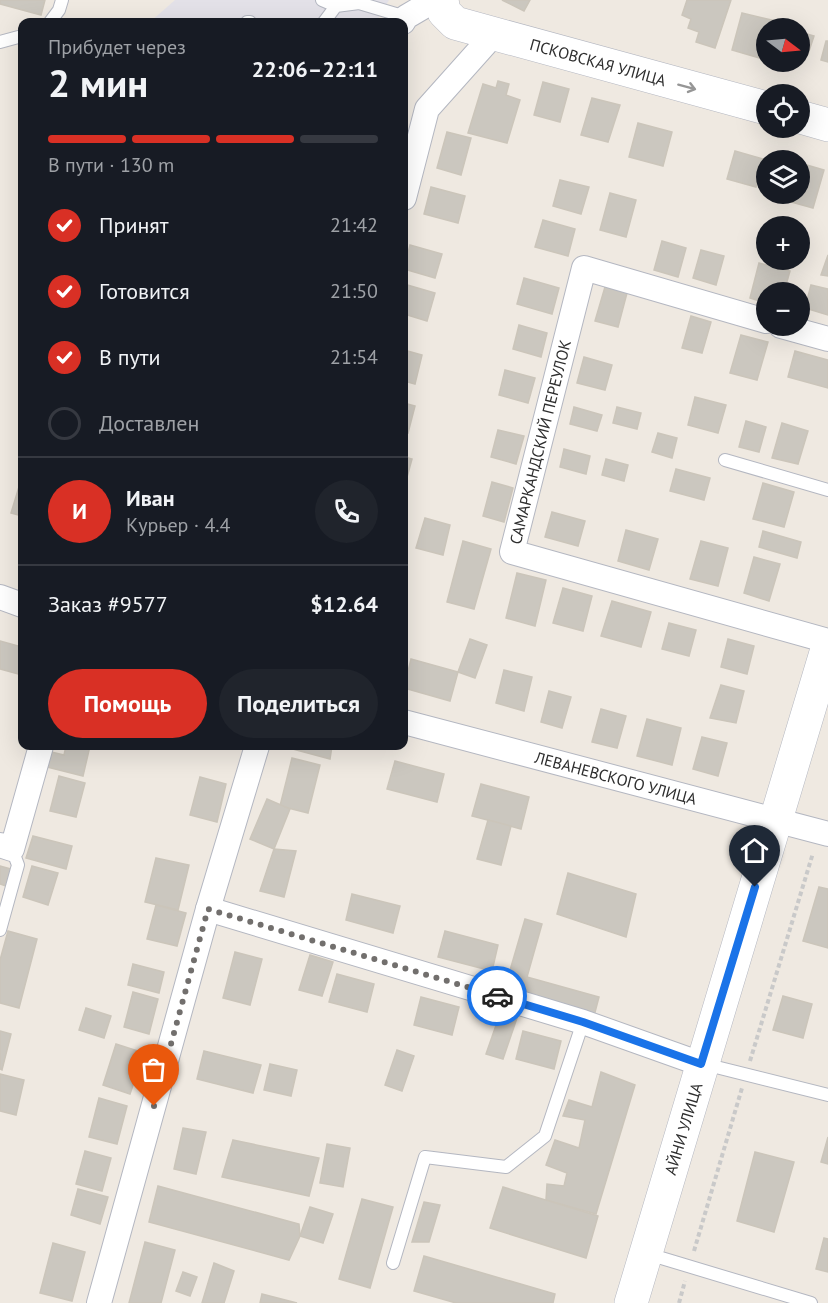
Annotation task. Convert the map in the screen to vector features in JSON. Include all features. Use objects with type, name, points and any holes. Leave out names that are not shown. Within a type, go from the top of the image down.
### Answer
[{"type":"street","points":[[407,18],[435,0]]},
{"type":"street","name":"ПСКОВСКАЯ УЛИЦА","points":[[442,0],[444,12],[455,23],[756,105]]},
{"type":"street","points":[[408,183],[427,109],[494,34]]},
{"type":"street","points":[[810,120],[828,125]]},
{"type":"street","name":"САМАРКАНДСКИЙ ПЕРЕУЛОК","points":[[756,318],[584,268],[512,552],[828,641]]},
{"type":"street","points":[[810,334],[828,339]]},
{"type":"street","points":[[0,597],[18,604]]},
{"type":"street","name":"АЙНИ УЛИЦА","points":[[631,1303],[828,646]]},
{"type":"street","name":"ЛЕВАНЕВСКОГО УЛИЦА","points":[[408,723],[824,832]]},
{"type":"street","points":[[6,847],[40,750]]},
{"type":"street","points":[[99,1303],[208,909],[256,750]]},
{"type":"street","points":[[208,909],[583,1022],[701,1064]]},
{"type":"lane","points":[[53,18],[62,0]]},
{"type":"lane","points":[[322,0],[336,6],[359,3],[399,18]]},
{"type":"lane","points":[[327,18],[336,6]]},
{"type":"lane","points":[[0,42],[18,37]]},
{"type":"lane","points":[[726,460],[828,490]]},
{"type":"lane","points":[[0,930],[18,865],[6,847]]},
{"type":"lane","points":[[393,1263],[425,1157],[506,1167],[545,1136],[583,1022]]},
{"type":"lane","points":[[701,1064],[828,1095]]},
{"type":"lane","points":[[646,1253],[811,1303]]},
{"type":"path","points":[[679,1303],[746,1075],[824,832]]},
{"type":"shaded area","points":[[175,0],[389,0],[378,18],[155,18]]},
{"type":"building","points":[[0,0],[45,0],[41,15],[0,4]]},
{"type":"building","points":[[502,0],[530,0],[524,11]]},
{"type":"building","points":[[687,0],[731,0],[715,48],[696,42],[699,32],[688,28],[691,19],[682,15]]},
{"type":"building","points":[[742,13],[763,18],[756,18],[756,57],[732,50]]},
{"type":"building","points":[[810,35],[814,36],[810,48]]},
{"type":"building","points":[[826,41],[828,41],[828,62],[821,60]]},
{"type":"building","points":[[498,81],[509,84],[506,95],[520,100],[507,143],[468,133],[483,84],[496,88]]},
{"type":"building","points":[[543,82],[569,89],[560,122],[534,115]]},
{"type":"building","points":[[592,98],[620,105],[608,142],[581,135]]},
{"type":"building","points":[[638,123],[672,132],[663,166],[629,157]]},
{"type":"building","points":[[447,132],[471,138],[461,175],[437,168]]},
{"type":"building","points":[[735,151],[756,157],[756,187],[727,179]]},
{"type":"building","points":[[810,166],[824,170],[813,208],[798,204],[810,204]]},
{"type":"building","points":[[560,180],[589,187],[581,214],[553,206]]},
{"type":"building","points":[[431,187],[465,196],[458,223],[424,214]]},
{"type":"building","points":[[610,193],[636,200],[626,237],[600,230]]},
{"type":"building","points":[[543,220],[575,229],[568,256],[535,247]]},
{"type":"building","points":[[662,241],[686,248],[678,277],[654,270]]},
{"type":"building","points":[[410,245],[442,254],[435,278],[408,270]]},
{"type":"building","points":[[701,250],[724,256],[716,285],[693,278]]},
{"type":"building","points":[[828,255],[828,276],[821,275]]},
{"type":"building","points":[[757,270],[790,271],[787,282],[756,282],[756,300],[750,298]]},
{"type":"building","points":[[524,278],[559,288],[552,314],[517,304]]},
{"type":"building","points":[[408,285],[435,293],[427,321],[408,315]]},
{"type":"building","points":[[811,285],[828,289],[828,315],[810,310]]},
{"type":"building","points":[[605,287],[627,293],[618,327],[595,321]]},
{"type":"building","points":[[691,316],[711,322],[702,353],[682,348]]},
{"type":"building","points":[[519,325],[547,333],[541,357],[513,349]]},
{"type":"building","points":[[741,335],[768,342],[757,380],[730,373]]},
{"type":"building","points":[[408,351],[422,355],[415,384],[408,382]]},
{"type":"building","points":[[795,351],[828,360],[828,388],[788,377]]},
{"type":"building","points":[[584,357],[612,365],[605,390],[577,383]]},
{"type":"building","points":[[505,370],[535,378],[528,403],[499,395]]},
{"type":"building","points":[[695,397],[726,405],[718,433],[688,425]]},
{"type":"building","points":[[408,404],[415,406],[408,433]]},
{"type":"building","points":[[574,407],[602,415],[597,431],[570,424]]},
{"type":"building","points":[[617,407],[641,413],[637,429],[613,423]]},
{"type":"building","points":[[746,421],[766,427],[759,452],[739,447]]},
{"type":"building","points":[[782,423],[808,431],[798,464],[772,458]]},
{"type":"building","points":[[498,430],[524,436],[516,464],[491,457]]},
{"type":"building","points":[[658,433],[677,438],[672,458],[652,452]]},
{"type":"building","points":[[564,449],[590,456],[586,474],[560,467]]},
{"type":"building","points":[[408,458],[412,459],[408,474]]},
{"type":"building","points":[[606,459],[628,465],[624,481],[602,475]]},
{"type":"building","points":[[676,469],[710,478],[704,500],[670,491]]},
{"type":"building","points":[[492,482],[513,488],[504,522],[483,516]]},
{"type":"building","points":[[763,483],[794,492],[784,527],[753,519]]},
{"type":"building","points":[[18,490],[18,515],[11,513]]},
{"type":"building","points":[[552,512],[585,521],[578,546],[545,537]]},
{"type":"building","points":[[425,518],[450,525],[443,555],[416,548]]},
{"type":"building","points":[[626,530],[658,539],[649,570],[618,561]]},
{"type":"building","points":[[763,531],[801,542],[797,558],[759,547]]},
{"type":"building","points":[[463,541],[491,549],[474,609],[447,602]]},
{"type":"building","points":[[701,541],[728,548],[718,586],[690,579]]},
{"type":"building","points":[[754,557],[780,564],[769,601],[744,593]]},
{"type":"building","points":[[517,573],[546,580],[535,626],[506,618]]},
{"type":"building","points":[[563,588],[592,596],[583,631],[553,623]]},
{"type":"building","points":[[612,601],[651,612],[641,647],[601,636]]},
{"type":"building","points":[[669,623],[696,630],[689,656],[662,649]]},
{"type":"building","points":[[470,639],[487,645],[475,678],[458,672]]},
{"type":"building","points":[[728,639],[754,646],[747,674],[721,667]]},
{"type":"building","points":[[0,641],[18,646],[18,674],[0,669]]},
{"type":"building","points":[[411,659],[458,672],[450,701],[408,689]]},
{"type":"building","points":[[504,670],[532,677],[524,711],[496,703]]},
{"type":"building","points":[[721,685],[744,691],[736,723],[710,718]]},
{"type":"building","points":[[549,691],[571,697],[562,728],[541,722]]},
{"type":"building","points":[[601,709],[626,716],[617,748],[592,742]]},
{"type":"building","points":[[647,719],[681,728],[672,765],[637,756]]},
{"type":"building","points":[[702,737],[727,743],[718,776],[693,769]]},
{"type":"building","points":[[65,750],[89,750],[83,776],[47,767],[51,752],[64,755]]},
{"type":"building","points":[[296,750],[331,750],[330,759]]},
{"type":"building","points":[[292,758],[320,765],[308,813],[280,806]]},
{"type":"building","points":[[395,761],[444,774],[437,802],[387,789]]},
{"type":"building","points":[[59,776],[85,783],[76,817],[50,811]]},
{"type":"building","points":[[200,777],[226,784],[217,822],[190,815]]},
{"type":"building","points":[[481,784],[529,797],[521,829],[472,816]]},
{"type":"building","points":[[267,799],[290,809],[274,849],[250,839]]},
{"type":"building","points":[[488,820],[511,826],[501,865],[477,859]]},
{"type":"building","points":[[33,836],[72,846],[66,869],[26,858]]},
{"type":"building","points":[[274,849],[296,851],[284,897],[260,891]]},
{"type":"building","points":[[156,858],[189,865],[178,910],[145,902]]},
{"type":"building","points":[[0,866],[11,869],[6,886],[0,884]]},
{"type":"building","points":[[32,866],[58,873],[48,905],[23,897]]},
{"type":"building","points":[[568,873],[636,894],[626,937],[557,914]]},
{"type":"building","points":[[819,887],[828,889],[828,948],[803,941]]},
{"type":"building","points":[[352,894],[400,906],[393,933],[346,920]]},
{"type":"building","points":[[156,905],[186,913],[177,946],[147,939]]},
{"type":"building","points":[[525,919],[542,924],[527,977],[599,997],[594,1016],[504,991]]},
{"type":"building","points":[[8,931],[37,939],[19,1008],[0,1003],[0,960]]},
{"type":"building","points":[[445,931],[498,945],[492,971],[438,957]]},
{"type":"building","points":[[235,952],[262,959],[250,1005],[223,998]]},
{"type":"building","points":[[310,955],[333,962],[322,996],[299,990]]},
{"type":"building","points":[[133,964],[164,972],[159,993],[128,985]]},
{"type":"building","points":[[337,974],[374,984],[367,1012],[329,1002]]},
{"type":"building","points":[[133,992],[158,999],[149,1034],[124,1027]]},
{"type":"building","points":[[783,996],[812,1004],[803,1038],[773,1030]]},
{"type":"building","points":[[421,997],[459,1007],[452,1035],[414,1025]]},
{"type":"building","points":[[86,1008],[111,1016],[104,1038],[79,1030]]},
{"type":"building","points":[[501,1011],[517,1018],[503,1059],[486,1054]]},
{"type":"building","points":[[0,1031],[11,1034],[2,1070],[0,1069]]},
{"type":"building","points":[[523,1031],[561,1041],[554,1069],[516,1059]]},
{"type":"building","points":[[116,1044],[144,1053],[130,1094],[103,1085]]},
{"type":"building","points":[[397,1050],[414,1056],[402,1091],[385,1085]]},
{"type":"building","points":[[204,1051],[261,1065],[253,1093],[197,1079]]},
{"type":"building","points":[[270,1064],[297,1070],[291,1096],[264,1090]]},
{"type":"building","points":[[601,1072],[635,1085],[596,1214],[546,1200],[547,1184],[564,1186],[567,1173],[546,1165],[555,1140],[579,1148],[585,1120],[563,1116],[569,1100],[592,1107]]},
{"type":"building","points":[[0,1074],[24,1080],[16,1115],[0,1111]]},
{"type":"building","points":[[99,1098],[127,1106],[117,1144],[89,1137]]},
{"type":"building","points":[[183,1128],[206,1132],[196,1174],[174,1169]]},
{"type":"building","points":[[828,1137],[828,1164],[821,1162]]},
{"type":"building","points":[[233,1140],[319,1158],[309,1196],[222,1177]]},
{"type":"building","points":[[327,1144],[350,1148],[343,1187],[320,1183]]},
{"type":"building","points":[[85,1151],[111,1158],[102,1191],[76,1184]]},
{"type":"building","points":[[755,1152],[794,1162],[774,1232],[737,1221]]},
{"type":"building","points":[[158,1186],[299,1224],[300,1236],[289,1260],[149,1222]]},
{"type":"building","points":[[503,1187],[598,1216],[586,1258],[490,1228]]},
{"type":"building","points":[[78,1189],[108,1197],[100,1224],[71,1215]]},
{"type":"building","points":[[362,1199],[393,1207],[370,1288],[339,1279]]},
{"type":"building","points":[[424,1202],[440,1205],[429,1242],[412,1242]]},
{"type":"building","points":[[310,1207],[333,1214],[323,1243],[300,1236]]},
{"type":"building","points":[[824,1238],[828,1239],[828,1272],[816,1269]]},
{"type":"building","points":[[145,1242],[175,1250],[161,1303],[129,1303]]},
{"type":"building","points":[[53,1243],[85,1252],[72,1301],[40,1293]]},
{"type":"building","points":[[424,1256],[555,1294],[553,1303],[456,1303],[414,1291]]},
{"type":"building","points":[[214,1263],[234,1271],[224,1303],[202,1303]]},
{"type":"building","points":[[183,1272],[197,1277],[190,1296],[176,1291]]},
{"type":"building","points":[[262,1294],[297,1303],[260,1303]]},
{"type":"way so far","points":[[154,1106],[208,909],[497,996]]},
{"type":"route","points":[[497,996],[583,1022],[701,1064],[755,887]]}]
